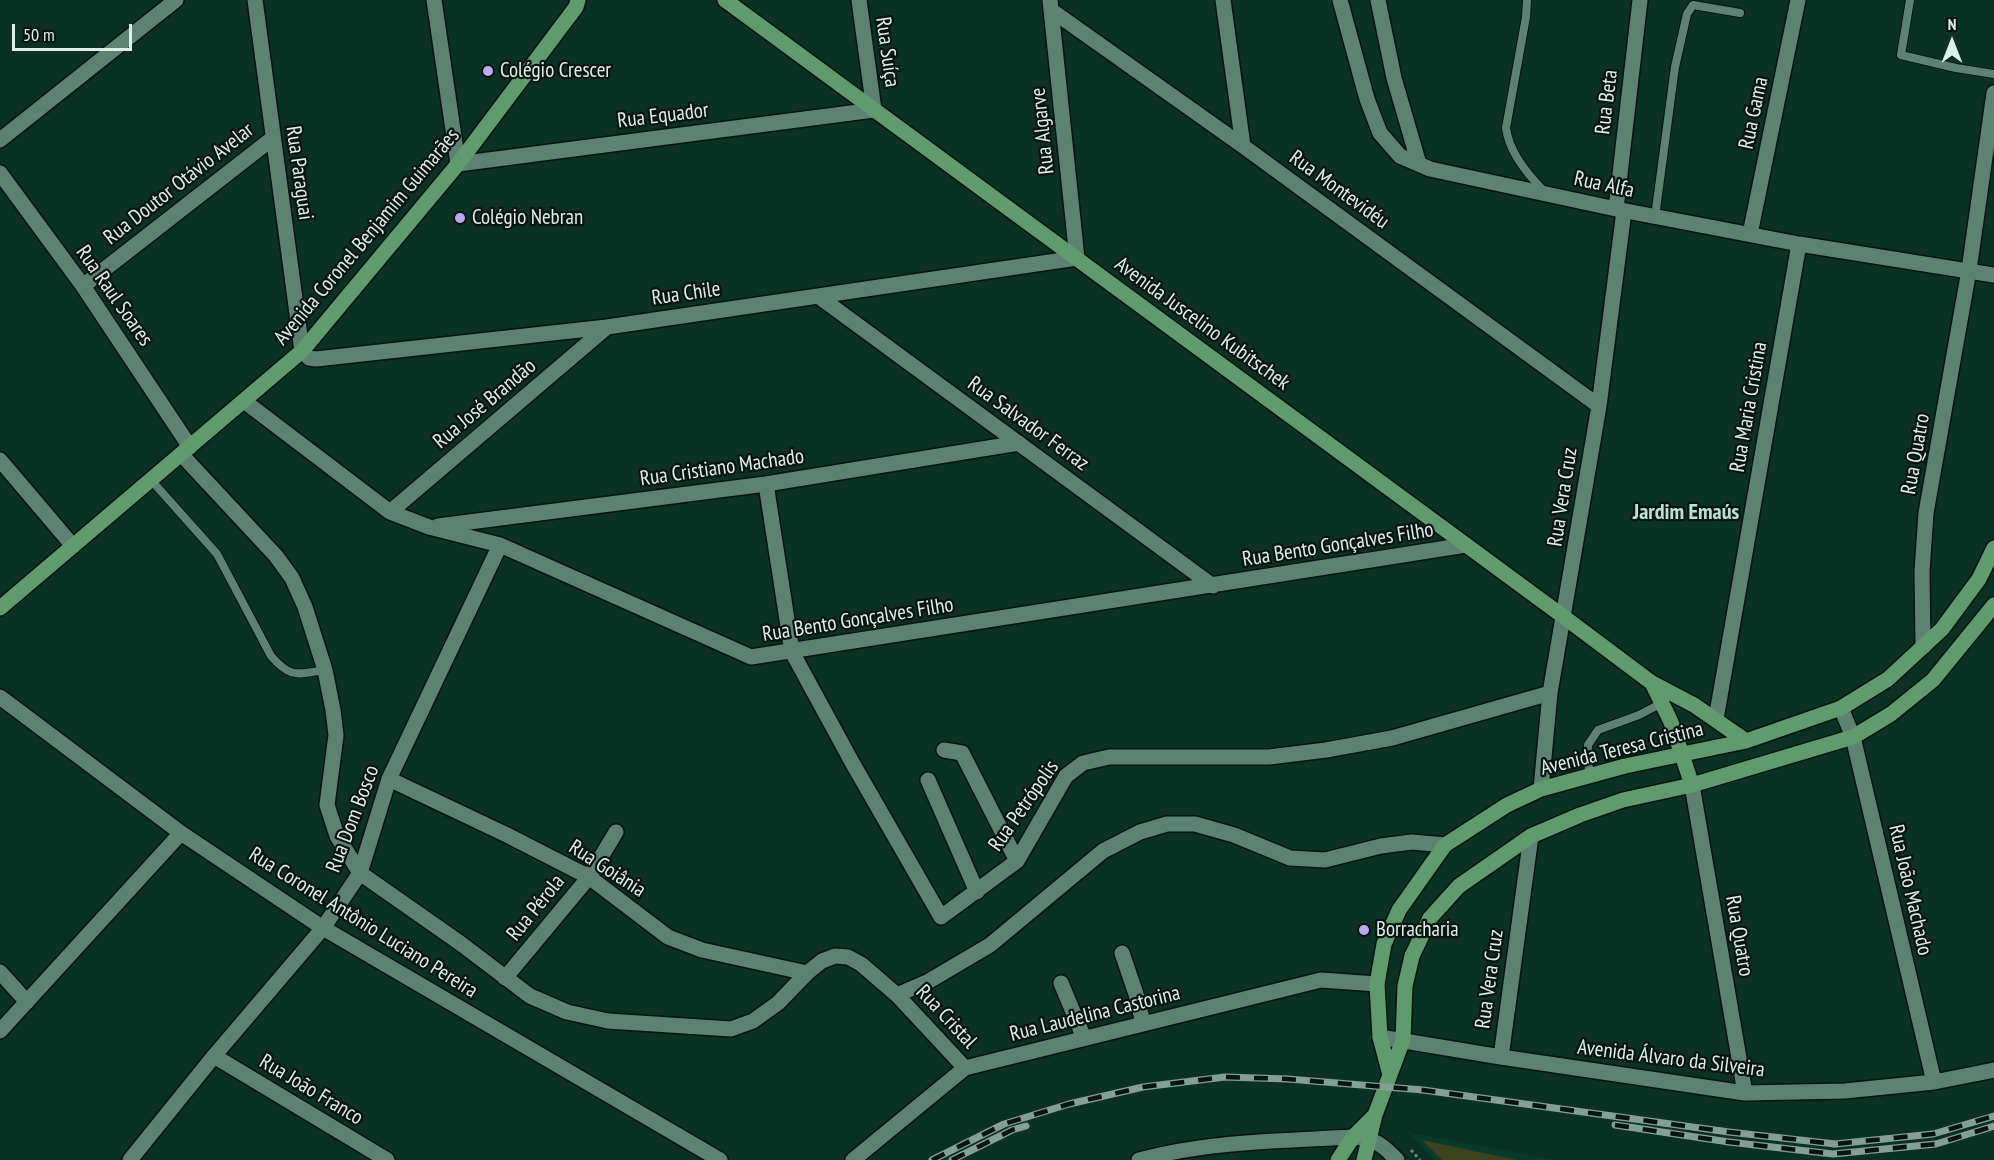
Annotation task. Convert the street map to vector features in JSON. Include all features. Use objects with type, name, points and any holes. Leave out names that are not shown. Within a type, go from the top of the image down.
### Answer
[{"type":"street","name":"Rua Paraguai","points":[[255,0],[302,351]]},
{"type":"street","points":[[434,0],[458,164]]},
{"type":"street","name":"Avenida Coronel Benjamim Guimarães","points":[[0,608],[302,351],[458,164],[577,4],[592,0]]},
{"type":"street","name":"Avenida Juscelino Kubitschek","points":[[725,0],[1652,683],[1694,705],[1746,741]]},
{"type":"street","name":"Rua Suíça","points":[[859,0],[874,110]]},
{"type":"street","points":[[1223,0],[1243,146]]},
{"type":"street","name":"Rua Alfa","points":[[1340,0],[1366,99],[1380,132],[1400,156],[1430,169],[1620,210],[1798,244],[1994,275]]},
{"type":"street","points":[[1378,0],[1394,78],[1419,164]]},
{"type":"street","name":"Rua Beta","points":[[1620,210],[1640,0]]},
{"type":"street","name":"Rua Gama","points":[[1750,234],[1798,0]]},
{"type":"street","points":[[0,140],[166,3]]},
{"type":"street","name":"Rua Montevidéu","points":[[1050,5],[1599,406]]},
{"type":"street","name":"Rua Algarve","points":[[1050,5],[1077,258]]},
{"type":"street","points":[[1969,270],[1991,136],[1994,93]]},
{"type":"street","name":"Rua Equador","points":[[458,164],[874,110]]},
{"type":"street","name":"Rua Doutor Otávio Avelar","points":[[83,286],[273,138]]},
{"type":"street","name":"Rua Raul Soares","points":[[0,172],[83,286],[185,451],[276,556],[292,579],[305,607],[325,670],[333,710],[336,735],[327,805],[337,836],[360,873]]},
{"type":"street","name":"Rua Vera Cruz","points":[[1541,789],[1550,693],[1599,406],[1620,210]]},
{"type":"street","name":"Rua Maria Cristina","points":[[1716,719],[1798,244]]},
{"type":"street","name":"Rua Chile","points":[[302,351],[316,359],[607,327],[1077,258]]},
{"type":"street","name":"Rua Quatro","points":[[1923,647],[1922,571],[1926,513],[1969,270]]},
{"type":"street","name":"Rua Salvador Ferraz","points":[[818,296],[1213,586]]},
{"type":"street","name":"Rua José Brandão","points":[[390,512],[607,327]]},
{"type":"street","name":"Rua Bento Gonçalves Filho","points":[[244,401],[390,512],[429,527],[500,545],[751,657],[1466,545]]},
{"type":"street","name":"Rua Cristiano Machado","points":[[429,527],[766,484],[1019,443]]},
{"type":"street","points":[[0,460],[73,546]]},
{"type":"street","name":"Rua Petrópolis","points":[[766,484],[792,652],[941,917],[1017,861],[1066,776],[1083,763],[1109,757],[1269,757],[1326,750],[1392,738],[1550,693]]},
{"type":"street","name":"Rua Dom Bosco","points":[[130,1160],[214,1056],[323,928],[360,873],[390,779],[500,545]]},
{"type":"street","name":"Avenida Teresa Cristina","points":[[1390,1075],[1380,1037],[1377,984],[1384,944],[1399,910],[1445,845],[1507,805],[1541,789],[1625,766],[1746,741],[1841,708],[1888,679],[1942,629],[1979,579],[1994,548]]},
{"type":"street","points":[[1364,1160],[1375,1115],[1403,1040],[1405,986],[1412,956],[1430,918],[1459,886],[1531,836],[1580,815],[1623,800],[1692,785],[1852,737],[1891,714],[1933,680],[1994,605]]},
{"type":"street","points":[[1652,683],[1683,754],[1692,785]]},
{"type":"street","name":"Rua Coronel Antônio Luciano Pereira","points":[[0,697],[181,833],[323,928],[720,1160]]},
{"type":"street","name":"Rua João Machado","points":[[1841,708],[1852,737],[1934,1082]]},
{"type":"street","points":[[944,750],[962,753],[1017,861]]},
{"type":"street","name":"Rua Goiânia","points":[[390,779],[589,877],[668,937],[702,950],[807,973]]},
{"type":"street","points":[[928,780],[977,892]]},
{"type":"street","name":"Rua Quatro","points":[[1692,785],[1745,1093]]},
{"type":"street","points":[[897,995],[930,981],[990,945],[1103,851],[1140,832],[1167,824],[1195,824],[1234,835],[1290,858],[1325,860],[1381,846],[1413,842],[1445,845]]},
{"type":"street","name":"Rua Pérola","points":[[505,978],[589,877],[616,831]]},
{"type":"street","points":[[0,1031],[181,833]]},
{"type":"street","name":"Rua Vera Cruz","points":[[1501,1057],[1531,836]]},
{"type":"street","name":"Rua Cristal","points":[[360,873],[460,943],[530,996],[567,1012],[608,1021],[731,1029],[753,1021],[778,1003],[822,961],[835,956],[848,957],[861,964],[897,995],[965,1068]]},
{"type":"street","points":[[1122,954],[1143,1023]]},
{"type":"street","points":[[0,972],[27,1002]]},
{"type":"street","name":"Rua Laudelina Castorina","points":[[853,1160],[965,1068],[1321,980],[1377,984]]},
{"type":"street","points":[[1061,983],[1084,1038]]},
{"type":"street","name":"Avenida Álvaro da Silveira","points":[[1380,1037],[1745,1093],[1845,1092],[1934,1082],[1994,1070]]},
{"type":"street","name":"Rua João Franco","points":[[214,1056],[387,1160]]},
{"type":"street","points":[[1338,1160],[1353,1137],[1375,1115]]},
{"type":"street","points":[[1139,1160],[1163,1153],[1237,1145],[1353,1137],[1371,1138],[1385,1147],[1397,1160]]},
{"type":"lane","points":[[1527,0],[1523,39],[1506,129],[1508,142],[1533,181],[1547,194]]},
{"type":"lane","points":[[1910,0],[1901,55],[1994,74]]},
{"type":"lane","points":[[1655,217],[1675,67],[1687,14],[1693,5],[1740,13]]},
{"type":"lane","points":[[151,480],[217,555],[271,656],[284,670],[295,674],[325,670]]},
{"type":"lane","points":[[1589,776],[1588,745],[1598,730],[1639,715],[1662,703]]},
{"type":"shaded area","points":[[1407,1132],[1557,1160],[1434,1160]]},
{"type":"shaded area","points":[[1422,1140],[1517,1160],[1442,1160]]},
{"type":"railway","points":[[932,1160],[1004,1124],[1069,1104],[1143,1087],[1225,1077],[1288,1079],[1423,1090],[1729,1132],[1835,1144],[1933,1134],[1994,1116]]},
{"type":"railway","points":[[1615,1125],[1729,1142],[1833,1154],[1936,1144],[1994,1126]]},
{"type":"railway","points":[[952,1160],[1012,1130],[1026,1126]]},
{"type":"place","name":"Colégio Crescer","points":[[488,71]]},
{"type":"place","name":"Colégio Nebran","points":[[460,218]]},
{"type":"place","name":"Borracharia","points":[[1364,930]]},
{"type":"district","name":"Jardim Emaús","points":[[1686,513]]}]
